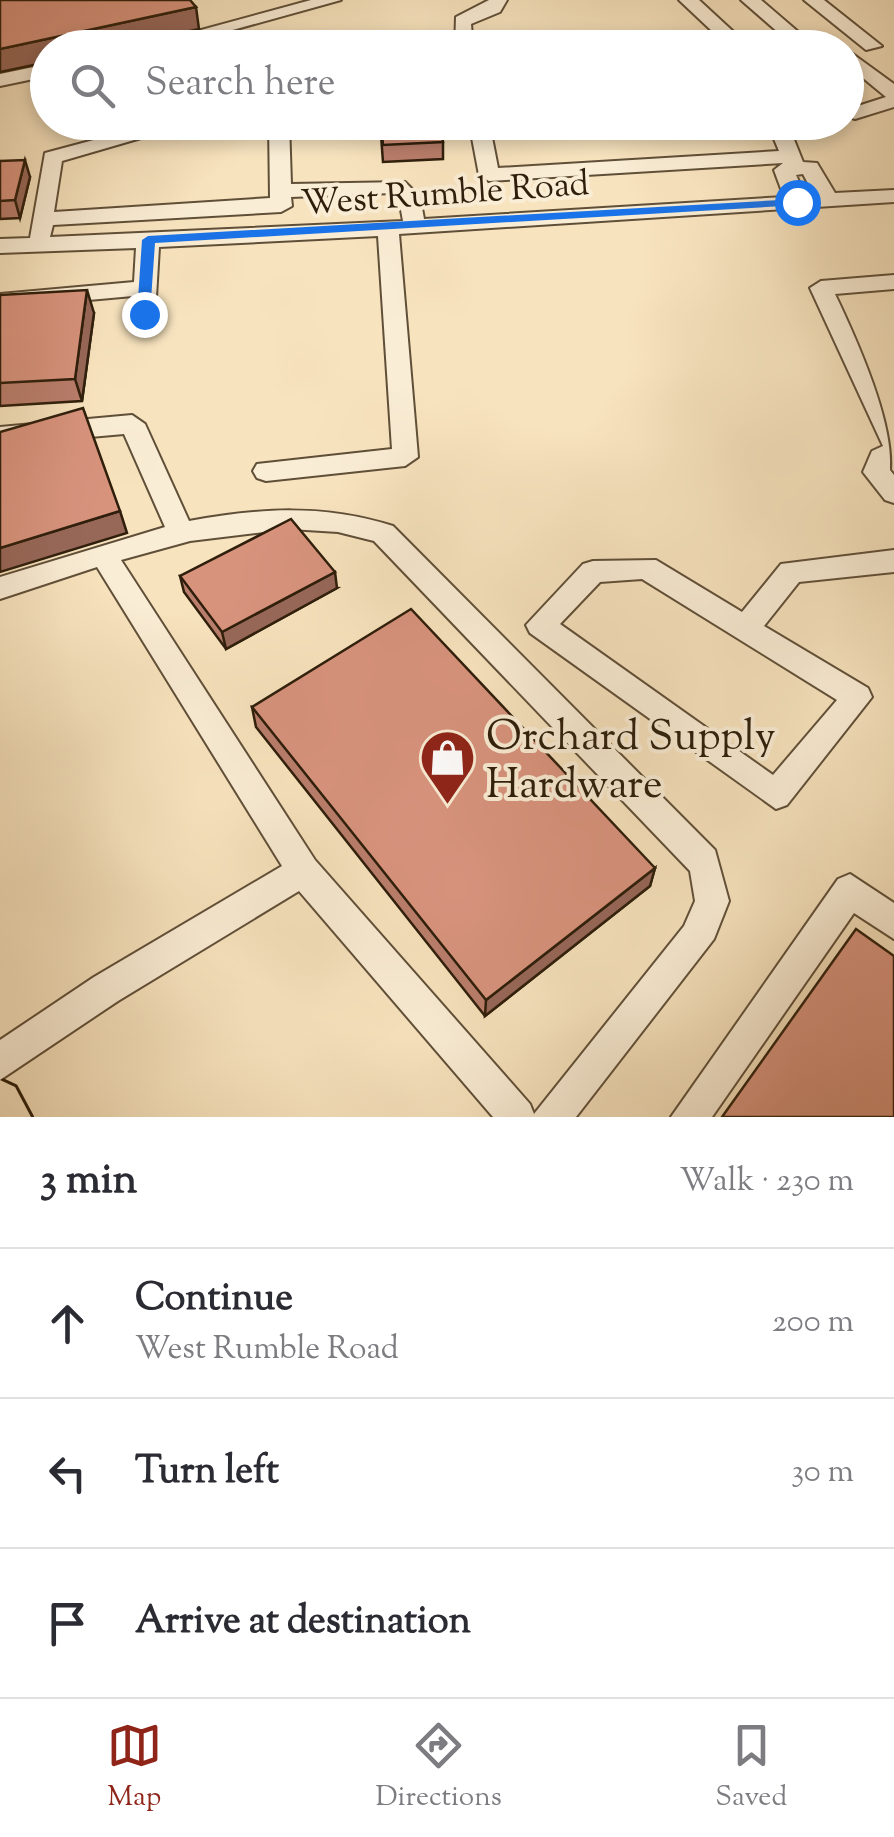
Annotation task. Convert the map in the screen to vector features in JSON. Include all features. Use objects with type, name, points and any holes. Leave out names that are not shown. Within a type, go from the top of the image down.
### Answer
[{"type":"main road","points":[[0,1102],[9,1117]]},
{"type":"street","points":[[214,30],[332,0]]},
{"type":"street","points":[[463,30],[462,21],[494,8],[498,0]]},
{"type":"street","points":[[688,0],[722,30]]},
{"type":"street","points":[[750,0],[786,30]]},
{"type":"street","points":[[813,0],[852,30]]},
{"type":"street","points":[[864,39],[873,46]]},
{"type":"street","points":[[864,48],[894,44]]},
{"type":"street","points":[[864,69],[894,98],[864,110]]},
{"type":"street","points":[[0,80],[30,74]]},
{"type":"street","points":[[39,243],[52,157],[117,140]]},
{"type":"street","points":[[279,140],[282,235]]},
{"type":"street","points":[[482,140],[489,175],[793,161],[810,167],[828,200]]},
{"type":"street","points":[[784,140],[793,161]]},
{"type":"street","points":[[793,161],[784,170],[797,202]]},
{"type":"street","points":[[43,218],[398,186],[409,198],[415,227]]},
{"type":"street","name":"West Rumble Road","points":[[0,246],[282,235],[894,196]]},
{"type":"street","points":[[266,471],[405,457],[388,229]]},
{"type":"street","points":[[144,314],[148,240]]},
{"type":"street","points":[[894,282],[821,288],[894,443]]},
{"type":"street","points":[[0,301],[146,288]]},
{"type":"street","points":[[0,436],[132,424],[179,529]]},
{"type":"street","points":[[894,452],[881,458],[876,472],[894,493]]},
{"type":"street","points":[[0,588],[179,529],[320,521],[358,524],[383,533],[703,862],[714,885],[713,912],[552,1117]]},
{"type":"street","points":[[104,554],[302,872],[516,1117]]},
{"type":"street","points":[[747,626],[791,572],[894,560]]},
{"type":"street","points":[[646,568],[747,626],[857,696],[776,795],[540,625],[593,572],[646,568]]},
{"type":"street","points":[[0,1062],[106,989],[302,872]]},
{"type":"street","points":[[690,1117],[850,890],[894,923]]},
{"type":"building","points":[[0,0],[190,0],[196,7],[89,30],[30,30],[30,43],[0,49]]},
{"type":"building","points":[[383,140],[443,142],[383,145]]},
{"type":"building","points":[[25,160],[15,200],[0,201],[0,161]]},
{"type":"building","points":[[87,290],[75,379],[0,383],[0,295]]},
{"type":"building","points":[[83,408],[120,511],[0,548],[0,432]]},
{"type":"building","points":[[291,519],[335,572],[222,632],[180,576]]},
{"type":"building","name":"Orchard Supply Hardware","points":[[411,609],[655,868],[486,1000],[252,707]]},
{"type":"building","points":[[856,929],[894,956],[894,1117],[722,1117]]},
{"type":"place","name":"Orchard Supply Hardware","points":[[447,807]]},
{"type":"route","points":[[144,314],[148,240],[797,202]]}]
